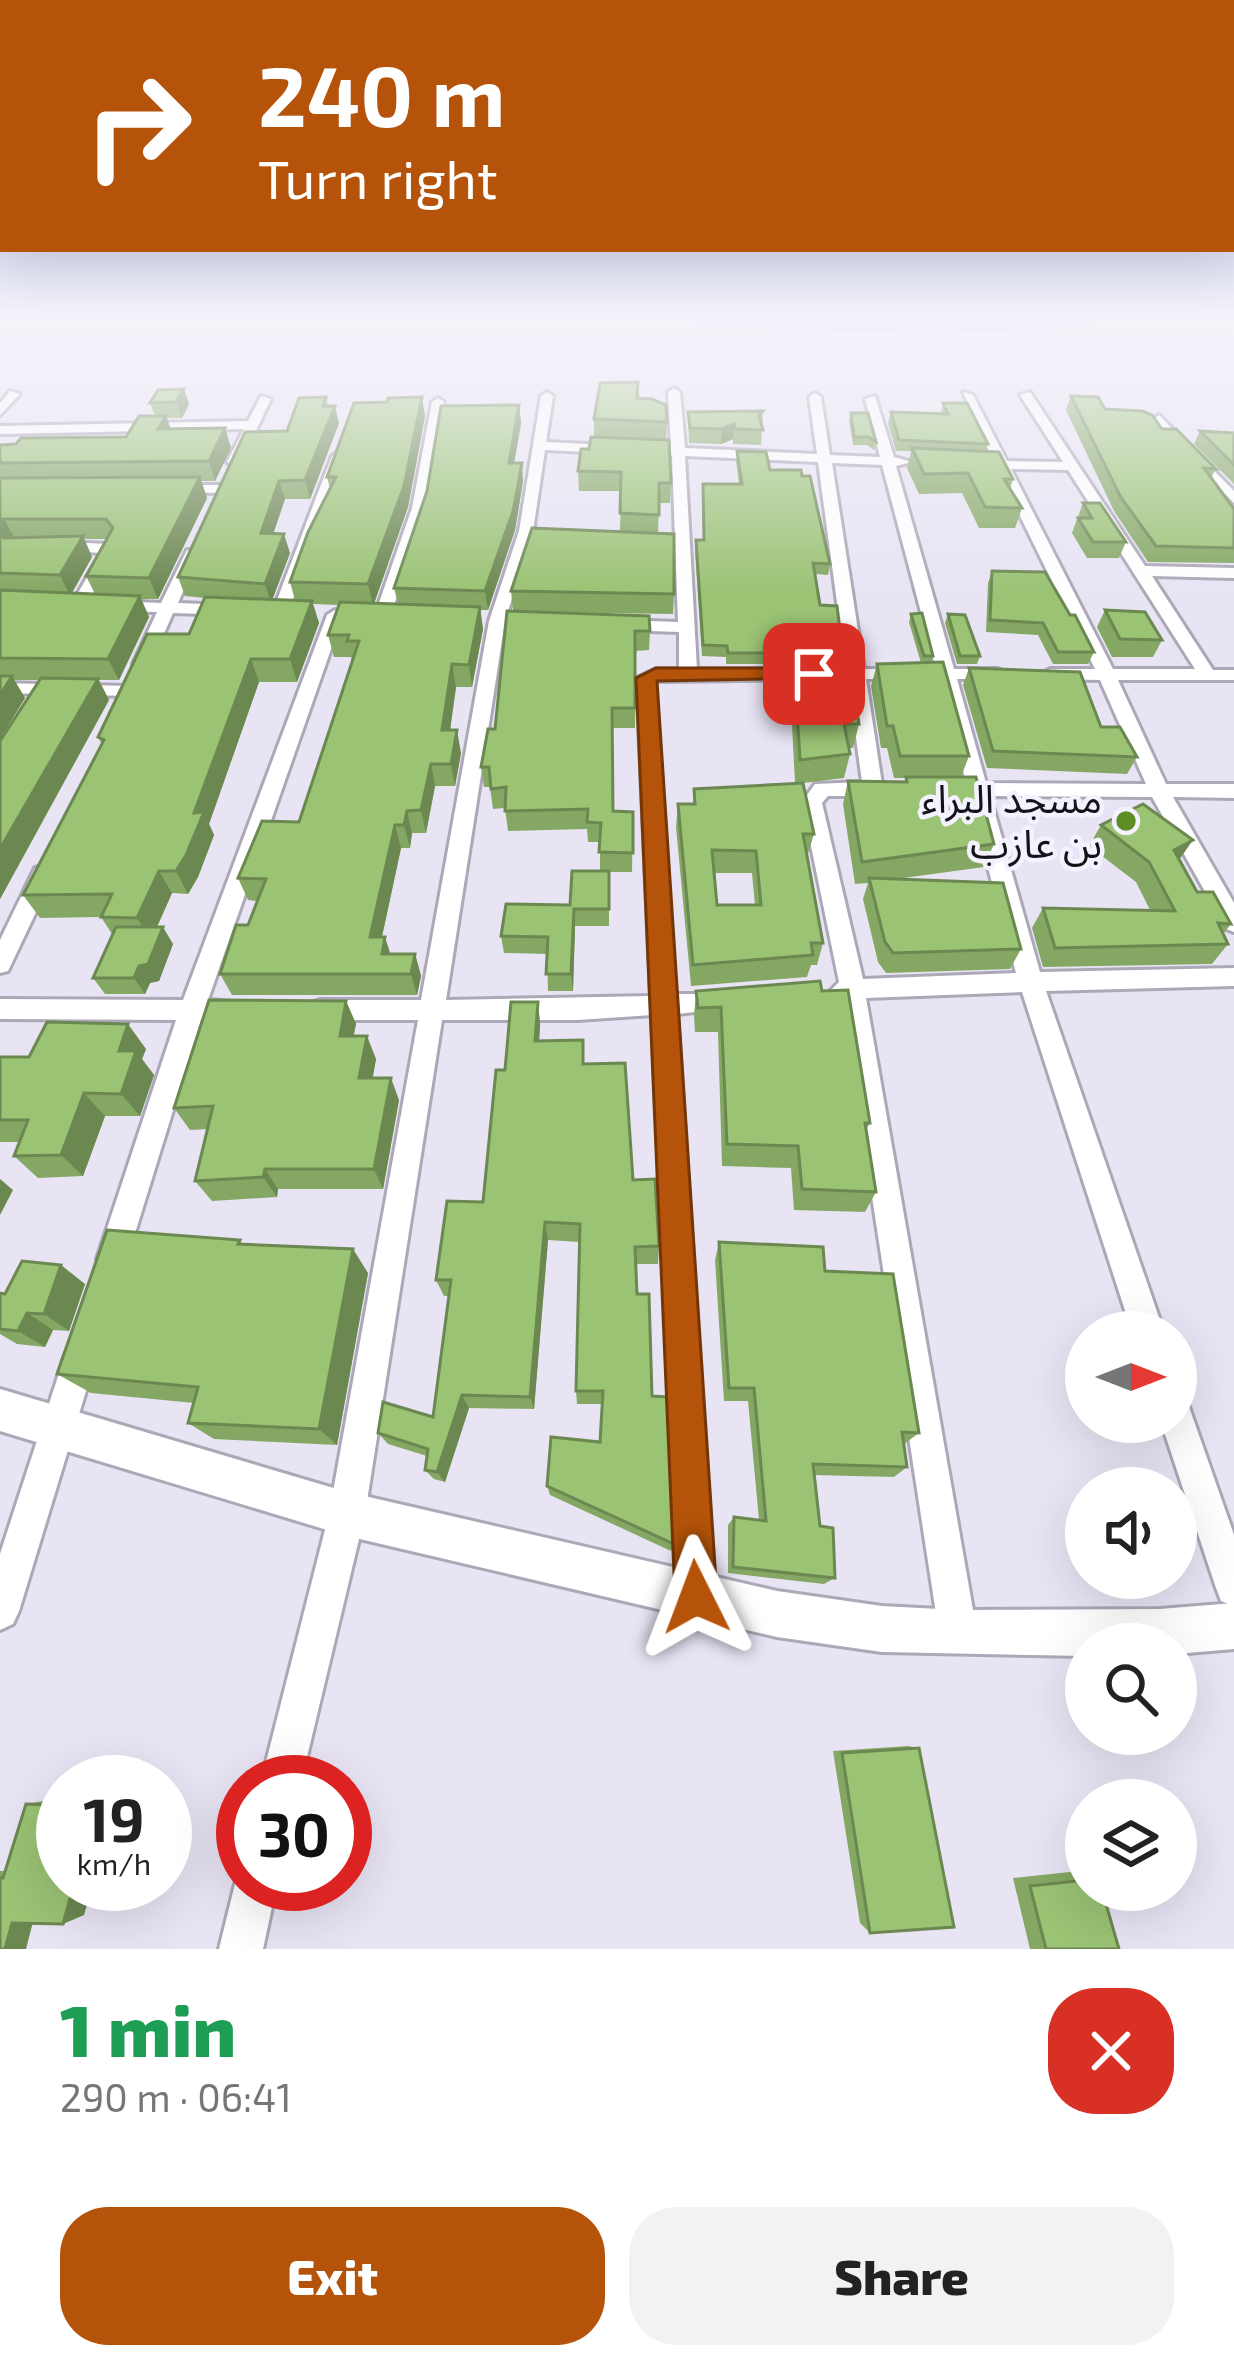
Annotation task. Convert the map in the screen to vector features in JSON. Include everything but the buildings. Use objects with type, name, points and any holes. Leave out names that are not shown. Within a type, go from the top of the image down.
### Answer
[{"type":"street","points":[[211,510],[258,413]]},
{"type":"street","points":[[382,616],[419,508],[436,413]]},
{"type":"street","points":[[288,1755],[346,1514],[497,621],[536,539],[545,413]]},
{"type":"street","points":[[676,413],[688,674]]},
{"type":"street","points":[[818,413],[856,674],[894,789]]},
{"type":"street","points":[[878,413],[901,462],[948,674],[1030,980],[1141,1311]]},
{"type":"street","points":[[976,413],[1159,790],[1234,922]]},
{"type":"street","points":[[1038,413],[1208,675]]},
{"type":"street","points":[[1159,419],[1234,499]]},
{"type":"street","points":[[0,430],[252,424]]},
{"type":"street","points":[[107,1274],[192,1010],[308,614],[348,430]]},
{"type":"street","points":[[542,446],[901,462]]},
{"type":"street","points":[[979,465],[1073,466]]},
{"type":"street","points":[[154,489],[220,489]]},
{"type":"street","points":[[119,712],[202,531]]},
{"type":"street","points":[[662,545],[685,546]]},
{"type":"street","points":[[37,548],[110,547],[80,605]]},
{"type":"street","points":[[1141,571],[1234,574]]},
{"type":"street","points":[[60,604],[405,617]]},
{"type":"street","points":[[592,624],[687,627]]},
{"type":"street","points":[[696,1597],[646,678],[1016,674]]},
{"type":"street","points":[[1039,674],[1234,675]]},
{"type":"street","points":[[0,688],[40,699],[129,691]]},
{"type":"street","points":[[958,1633],[853,990],[812,802],[822,789],[1234,791]]},
{"type":"street","points":[[0,964],[50,859]]},
{"type":"street","points":[[806,994],[1030,980],[1234,977]]},
{"type":"street","points":[[0,1009],[430,1010],[666,1006],[760,998]]},
{"type":"street","points":[[0,1611],[86,1340]]},
{"type":"street","points":[[0,1410],[346,1514],[696,1597],[882,1629],[1160,1632],[1234,1626]]},
{"type":"street","points":[[1185,1443],[1234,1588]]},
{"type":"street","points":[[241,1949],[250,1911]]},
{"type":"place","name":"مسجد البراء بن عازب","points":[[1126,821]]},
{"type":"route","points":[[696,1597],[646,678],[656,674],[814,674]]}]
